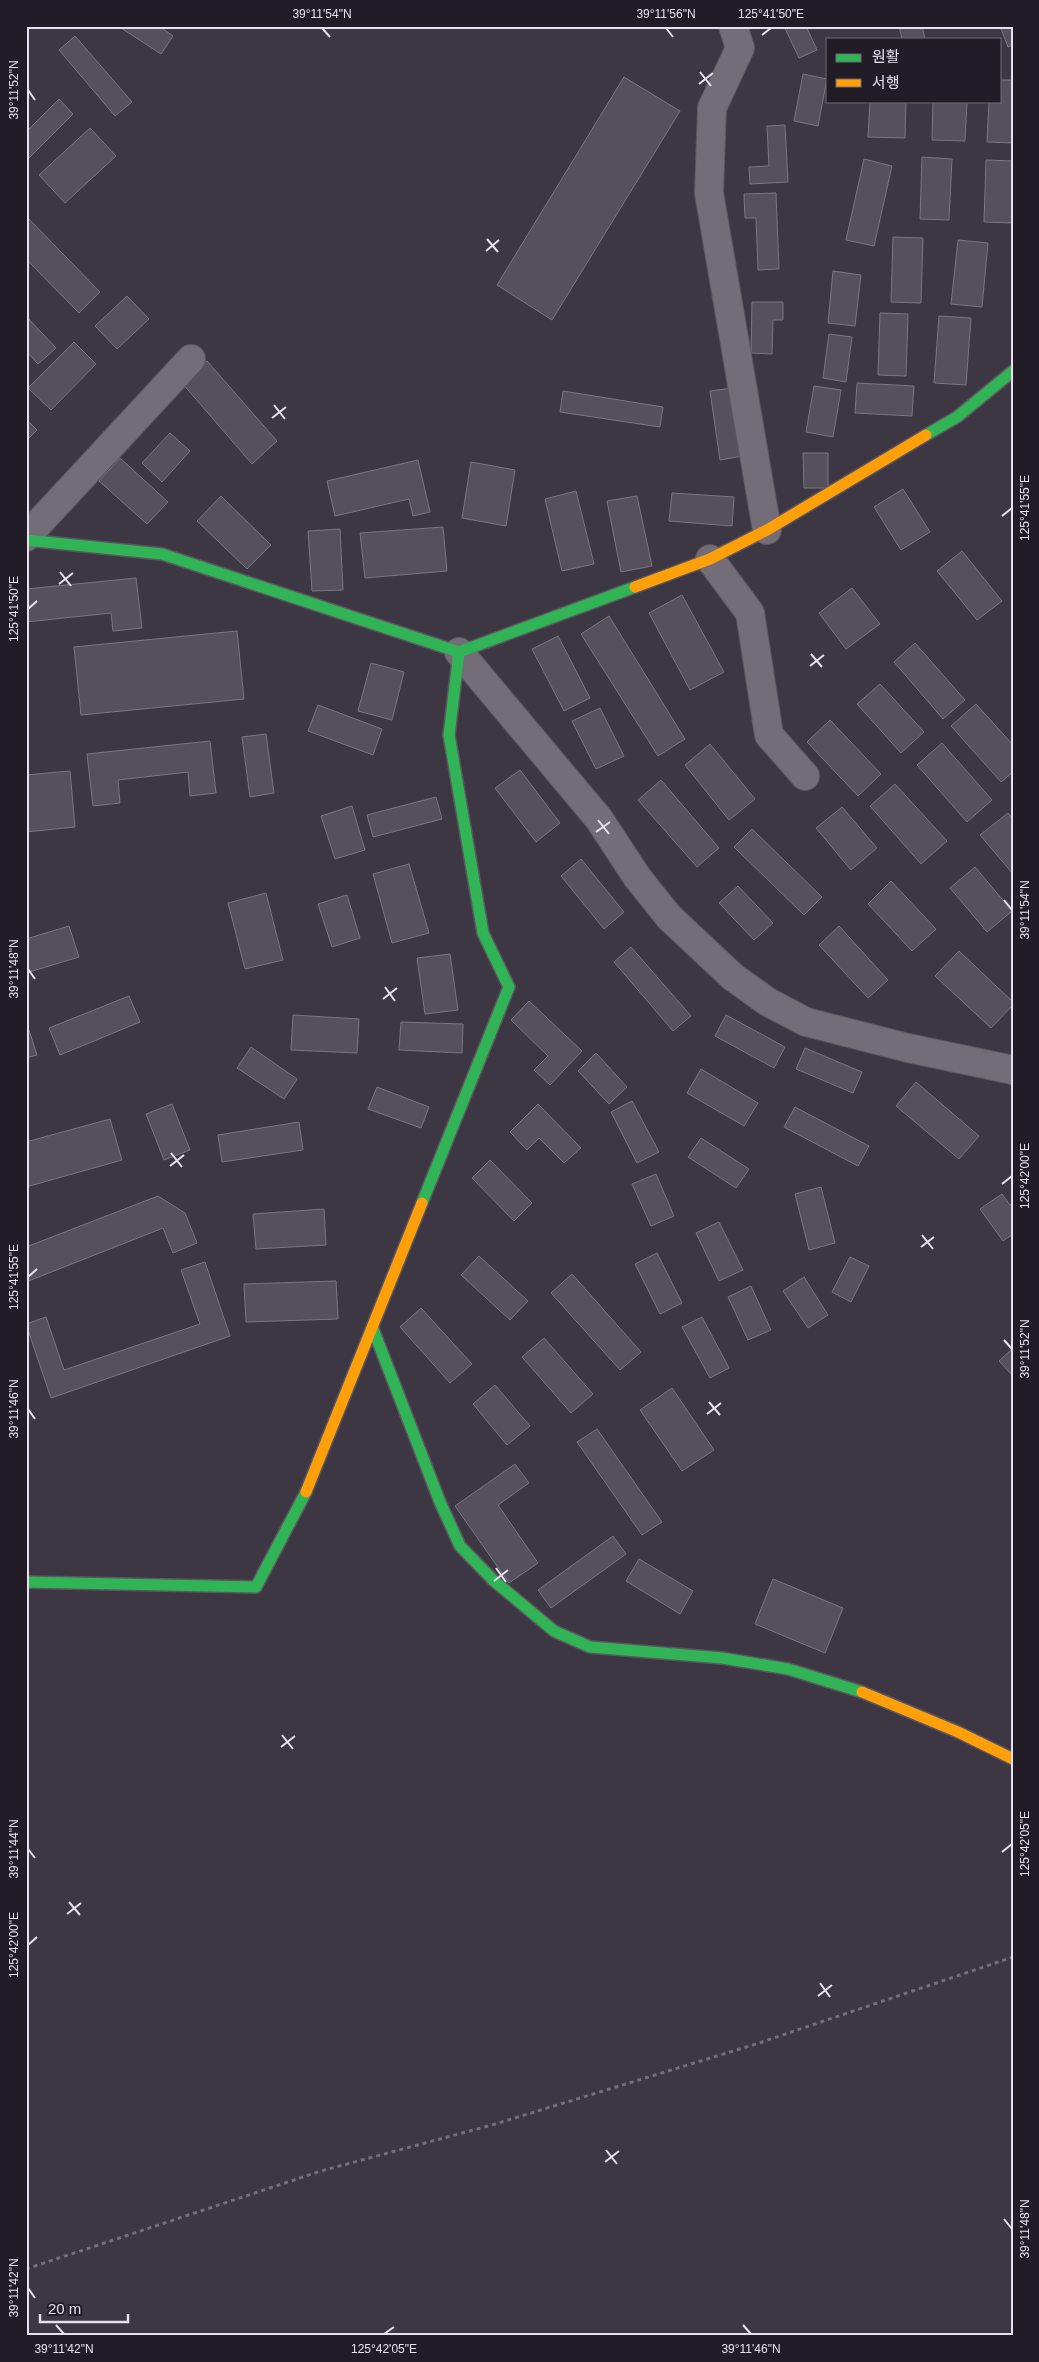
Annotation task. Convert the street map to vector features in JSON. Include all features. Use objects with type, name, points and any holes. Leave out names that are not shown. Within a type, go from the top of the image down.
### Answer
[{"type":"street","points":[[733,26],[740,48],[712,108],[709,193],[767,530]]},
{"type":"street","points":[[26,539],[190,359]]},
{"type":"street","points":[[459,652],[710,559],[767,530],[957,417],[1013,371]]},
{"type":"street","points":[[26,539],[162,554],[459,652],[599,819],[637,877],[669,917],[733,977],[768,1002],[806,1022],[908,1048],[1013,1070]]},
{"type":"street","points":[[710,559],[750,613],[769,735],[805,776]]},
{"type":"street","points":[[26,1582],[256,1587],[307,1491],[510,987],[483,933],[449,735],[459,652]]},
{"type":"street","points":[[372,1329],[440,1502],[460,1546],[493,1580],[554,1631],[590,1647],[722,1658],[788,1668],[850,1687],[958,1732],[1013,1760]]},
{"type":"path","points":[[26,2268],[321,2171],[492,2125],[747,2047],[1013,1957]]},
{"type":"building","points":[[118,26],[159,26],[173,36],[161,54]]},
{"type":"building","points":[[784,26],[806,26],[817,50],[799,58]]},
{"type":"building","points":[[899,26],[922,26],[925,38],[902,38]]},
{"type":"building","points":[[1000,26],[1013,26],[1013,45],[1008,47]]},
{"type":"building","points":[[75,36],[132,102],[115,116],[59,50]]},
{"type":"building","points":[[803,74],[826,79],[818,126],[794,121]]},
{"type":"building","points":[[624,77],[680,111],[552,320],[497,285]]},
{"type":"building","points":[[1002,80],[1013,80],[1013,143],[987,142],[989,102],[1002,102]]},
{"type":"building","points":[[59,99],[73,114],[26,161],[26,132]]},
{"type":"building","points":[[870,102],[906,102],[905,138],[868,137]]},
{"type":"building","points":[[933,102],[967,102],[965,141],[932,140]]},
{"type":"building","points":[[785,125],[788,182],[750,184],[749,167],[769,166],[767,126]]},
{"type":"building","points":[[90,128],[116,156],[65,203],[39,175]]},
{"type":"building","points":[[922,157],[952,159],[949,220],[920,219]]},
{"type":"building","points":[[864,159],[892,166],[874,246],[846,240]]},
{"type":"building","points":[[986,160],[1013,161],[1013,223],[984,222]]},
{"type":"building","points":[[776,193],[779,269],[758,270],[756,218],[745,218],[744,194]]},
{"type":"building","points":[[26,216],[100,292],[79,313],[26,259]]},
{"type":"building","points":[[893,237],[923,238],[921,303],[891,302]]},
{"type":"building","points":[[958,240],[988,243],[982,307],[951,304]]},
{"type":"building","points":[[833,271],[861,275],[855,326],[828,323]]},
{"type":"building","points":[[127,296],[149,319],[117,349],[95,326]]},
{"type":"building","points":[[752,302],[783,302],[783,320],[773,320],[772,354],[751,353]]},
{"type":"building","points":[[880,313],[908,314],[906,376],[878,375]]},
{"type":"building","points":[[26,316],[56,348],[38,364],[26,351]]},
{"type":"building","points":[[939,316],[971,318],[966,385],[934,383]]},
{"type":"building","points":[[829,334],[852,337],[846,382],[823,378]]},
{"type":"building","points":[[74,342],[96,364],[51,410],[28,388]]},
{"type":"building","points":[[207,361],[277,441],[252,464],[182,383]]},
{"type":"building","points":[[857,383],[914,386],[912,416],[855,413]]},
{"type":"building","points":[[814,386],[841,390],[833,437],[806,432]]},
{"type":"building","points":[[733,388],[743,456],[720,460],[710,391]]},
{"type":"building","points":[[563,391],[663,407],[660,427],[560,412]]},
{"type":"building","points":[[26,419],[37,430],[26,441]]},
{"type":"building","points":[[170,433],[190,451],[162,482],[142,463]]},
{"type":"building","points":[[803,453],[828,453],[828,488],[804,488]]},
{"type":"building","points":[[120,458],[168,502],[147,524],[99,481]]},
{"type":"building","points":[[418,460],[430,512],[413,516],[409,499],[335,516],[327,481]]},
{"type":"building","points":[[471,462],[515,470],[506,526],[462,518]]},
{"type":"building","points":[[903,489],[930,532],[901,550],[874,507]]},
{"type":"building","points":[[576,491],[594,564],[562,571],[545,499]]},
{"type":"building","points":[[672,493],[734,497],[732,526],[669,521]]},
{"type":"building","points":[[221,496],[271,545],[247,569],[197,521]]},
{"type":"building","points":[[637,496],[652,566],[621,572],[607,501]]},
{"type":"building","points":[[443,527],[447,571],[365,578],[360,533]]},
{"type":"building","points":[[340,529],[343,590],[312,591],[308,531]]},
{"type":"building","points":[[962,551],[1002,601],[977,620],[937,571]]},
{"type":"building","points":[[136,578],[142,628],[113,631],[111,613],[26,622],[26,589]]},
{"type":"building","points":[[852,588],[880,624],[846,649],[819,613]]},
{"type":"building","points":[[682,595],[724,672],[690,690],[649,613]]},
{"type":"building","points":[[609,616],[685,739],[658,756],[581,634]]},
{"type":"building","points":[[237,631],[244,699],[81,715],[74,647]]},
{"type":"building","points":[[558,636],[590,698],[564,711],[532,649]]},
{"type":"building","points":[[915,643],[965,700],[943,719],[894,662]]},
{"type":"building","points":[[371,663],[404,672],[392,720],[358,711]]},
{"type":"building","points":[[880,684],[924,732],[901,753],[857,704]]},
{"type":"building","points":[[976,704],[1013,745],[1013,772],[1001,782],[951,726]]},
{"type":"building","points":[[318,705],[382,729],[373,755],[308,731]]},
{"type":"building","points":[[600,708],[624,756],[596,769],[572,721]]},
{"type":"building","points":[[830,720],[881,774],[858,796],[807,742]]},
{"type":"building","points":[[266,734],[274,793],[250,797],[242,737]]},
{"type":"building","points":[[210,741],[216,793],[190,796],[188,772],[118,780],[120,803],[93,806],[87,754]]},
{"type":"building","points":[[942,743],[992,800],[967,822],[917,765]]},
{"type":"building","points":[[710,744],[755,799],[729,820],[685,765]]},
{"type":"building","points":[[520,770],[560,823],[536,842],[495,788]]},
{"type":"building","points":[[70,771],[75,827],[26,832],[26,775]]},
{"type":"building","points":[[661,780],[719,848],[697,867],[638,800]]},
{"type":"building","points":[[895,784],[947,841],[921,864],[870,806]]},
{"type":"building","points":[[436,797],[442,819],[373,837],[367,815]]},
{"type":"building","points":[[352,806],[365,850],[335,859],[321,816]]},
{"type":"building","points":[[842,807],[877,848],[851,870],[816,828]]},
{"type":"building","points":[[1008,813],[1013,819],[1013,874],[980,835]]},
{"type":"building","points":[[752,829],[822,897],[804,915],[734,847]]},
{"type":"building","points":[[581,859],[624,912],[604,929],[561,876]]},
{"type":"building","points":[[409,864],[429,933],[392,943],[373,874]]},
{"type":"building","points":[[975,867],[1012,911],[987,932],[950,888]]},
{"type":"building","points":[[891,881],[936,929],[912,951],[868,904]]},
{"type":"building","points":[[738,886],[773,923],[754,940],[719,903]]},
{"type":"building","points":[[266,893],[283,960],[245,969],[228,903]]},
{"type":"building","points":[[347,895],[360,938],[332,947],[318,904]]},
{"type":"building","points":[[69,926],[79,957],[26,973],[26,939]]},
{"type":"building","points":[[839,926],[888,980],[868,998],[819,945]]},
{"type":"building","points":[[631,947],[691,1016],[673,1031],[614,962]]},
{"type":"building","points":[[959,951],[1013,1002],[1013,1005],[991,1028],[935,976]]},
{"type":"building","points":[[450,954],[458,1010],[425,1014],[417,958]]},
{"type":"building","points":[[129,996],[140,1022],[60,1055],[49,1028]]},
{"type":"building","points":[[529,1001],[582,1051],[550,1085],[534,1070],[548,1056],[511,1020]]},
{"type":"building","points":[[293,1015],[359,1019],[357,1053],[291,1050]]},
{"type":"building","points":[[726,1015],[785,1047],[774,1068],[715,1036]]},
{"type":"building","points":[[401,1022],[463,1024],[462,1053],[399,1050]]},
{"type":"building","points":[[26,1030],[29,1030],[37,1055],[26,1058]]},
{"type":"building","points":[[251,1047],[297,1079],[284,1099],[237,1068]]},
{"type":"building","points":[[805,1048],[862,1072],[853,1093],[796,1069]]},
{"type":"building","points":[[596,1053],[627,1087],[609,1104],[578,1071]]},
{"type":"building","points":[[701,1069],[758,1103],[744,1126],[687,1093]]},
{"type":"building","points":[[916,1082],[979,1136],[959,1159],[896,1106]]},
{"type":"building","points":[[377,1087],[429,1107],[421,1128],[368,1109]]},
{"type":"building","points":[[632,1101],[659,1152],[637,1163],[611,1112]]},
{"type":"building","points":[[172,1104],[190,1150],[164,1160],[146,1114]]},
{"type":"building","points":[[538,1104],[581,1148],[564,1163],[539,1138],[527,1150],[510,1132]]},
{"type":"building","points":[[795,1107],[869,1146],[858,1166],[784,1127]]},
{"type":"building","points":[[110,1119],[122,1160],[26,1187],[26,1142]]},
{"type":"building","points":[[299,1122],[303,1150],[222,1162],[218,1135]]},
{"type":"building","points":[[701,1138],[749,1169],[736,1188],[688,1157]]},
{"type":"building","points":[[490,1160],[532,1203],[514,1221],[472,1178]]},
{"type":"building","points":[[656,1174],[674,1216],[651,1226],[632,1184]]},
{"type":"building","points":[[821,1187],[835,1243],[809,1250],[795,1194]]},
{"type":"building","points":[[1002,1194],[1010,1205],[1013,1203],[1013,1234],[1003,1241],[980,1209]]},
{"type":"building","points":[[158,1196],[185,1213],[197,1243],[173,1253],[163,1228],[26,1282],[26,1247]]},
{"type":"building","points":[[324,1209],[326,1245],[256,1249],[253,1214]]},
{"type":"building","points":[[719,1222],[743,1270],[719,1281],[696,1233]]},
{"type":"building","points":[[657,1253],[682,1303],[660,1314],[635,1264]]},
{"type":"building","points":[[479,1256],[528,1301],[510,1320],[461,1275]]},
{"type":"building","points":[[850,1257],[869,1266],[851,1302],[832,1292]]},
{"type":"building","points":[[205,1262],[230,1336],[51,1398],[26,1324],[46,1317],[64,1370],[200,1324],[181,1270]]},
{"type":"building","points":[[572,1274],[641,1352],[620,1370],[551,1293]]},
{"type":"building","points":[[804,1277],[828,1315],[808,1328],[783,1291]]},
{"type":"building","points":[[336,1281],[338,1319],[246,1322],[244,1284]]},
{"type":"building","points":[[751,1286],[771,1330],[748,1340],[728,1297]]},
{"type":"building","points":[[421,1308],[472,1364],[450,1383],[400,1327]]},
{"type":"building","points":[[702,1317],[729,1368],[710,1378],[682,1327]]},
{"type":"building","points":[[544,1338],[593,1394],[571,1413],[522,1357]]},
{"type":"building","points":[[1013,1348],[1013,1376],[999,1361]]},
{"type":"building","points":[[495,1385],[530,1426],[507,1445],[473,1404]]},
{"type":"building","points":[[672,1388],[714,1450],[682,1471],[640,1410]]},
{"type":"building","points":[[597,1429],[662,1522],[642,1535],[577,1442]]},
{"type":"building","points":[[515,1464],[529,1483],[498,1505],[538,1563],[509,1583],[455,1506]]},
{"type":"building","points":[[613,1536],[626,1554],[551,1608],[538,1590]]},
{"type":"building","points":[[639,1559],[693,1591],[680,1614],[626,1581]]},
{"type":"building","points":[[773,1579],[843,1608],[825,1653],[755,1624]]},
{"type":"traffic: fast","points":[[926,435],[957,417],[1013,371]]},
{"type":"traffic: fast","points":[[26,540],[162,554],[459,652],[635,587]]},
{"type":"traffic: fast","points":[[422,1203],[509,987],[483,933],[449,735],[459,652]]},
{"type":"traffic: fast","points":[[373,1329],[440,1502],[460,1546],[493,1580],[554,1631],[590,1647],[722,1658],[788,1669],[862,1692]]},
{"type":"traffic: fast","points":[[26,1582],[256,1587],[306,1492]]},
{"type":"traffic: slow","points":[[635,587],[710,559],[767,530],[926,435]]},
{"type":"traffic: slow","points":[[306,1492],[422,1203]]},
{"type":"traffic: slow","points":[[862,1692],[958,1732],[1013,1759]]}]
